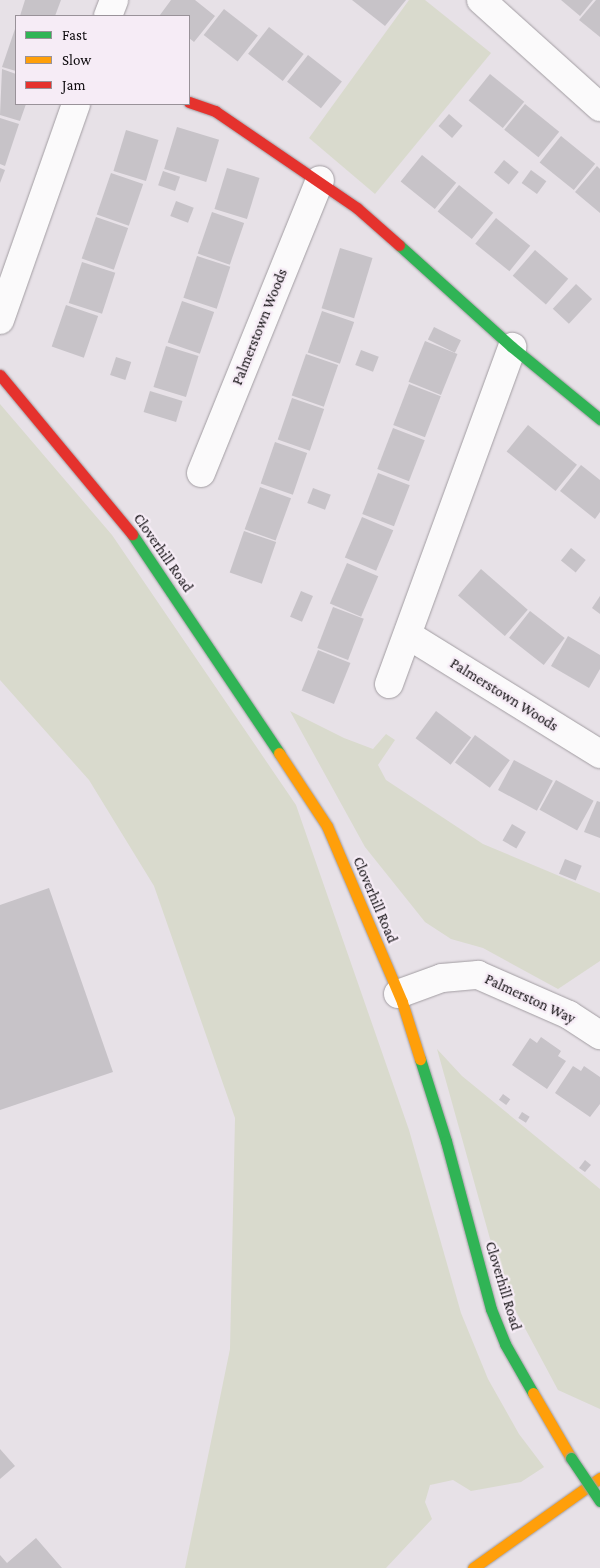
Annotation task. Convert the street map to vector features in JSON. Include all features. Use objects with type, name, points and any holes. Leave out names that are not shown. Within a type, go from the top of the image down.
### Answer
[{"type":"main road","points":[[190,102],[215,111],[320,180],[357,208],[512,347],[600,419]]},
{"type":"main road","name":"Cloverhill Road","points":[[0,375],[131,532],[322,818],[398,994],[446,1141],[491,1309],[505,1344],[571,1458],[600,1501]]},
{"type":"main road","points":[[473,1568],[600,1478]]},
{"type":"street","points":[[108,15],[114,0]]},
{"type":"street","points":[[481,0],[600,107]]},
{"type":"street","points":[[0,320],[76,105]]},
{"type":"street","name":"Palmerstown Woods","points":[[201,473],[320,180]]},
{"type":"street","points":[[389,684],[512,347]]},
{"type":"street","name":"Palmerstown Woods","points":[[408,635],[600,754]]},
{"type":"street","name":"Palmerston Way","points":[[398,994],[442,978],[478,975],[569,1016],[600,1036]]},
{"type":"shaded area","points":[[409,0],[425,0],[491,53],[375,194],[309,138]]},
{"type":"shaded area","points":[[0,404],[112,535],[296,805],[409,1130],[461,1313],[488,1379],[519,1434],[544,1467],[521,1482],[471,1491],[453,1480],[430,1485],[425,1502],[432,1519],[386,1568],[185,1568],[230,1349],[235,1118],[154,886],[89,780],[0,680]]},
{"type":"shaded area","points":[[290,711],[344,738],[373,749],[386,734],[395,740],[378,765],[386,780],[483,844],[600,893],[600,961],[558,989],[483,948],[451,939],[425,922],[365,847]]},
{"type":"shaded area","points":[[437,1049],[462,1076],[600,1189],[600,1409],[558,1390],[504,1289]]},
{"type":"building","points":[[25,0],[61,0],[55,15],[20,15]]},
{"type":"building","points":[[171,0],[195,0],[215,16],[194,42],[190,39],[190,15],[160,15]]},
{"type":"building","points":[[352,0],[406,0],[385,26]]},
{"type":"building","points":[[561,0],[593,0],[580,16]]},
{"type":"building","points":[[596,0],[600,0],[600,37],[579,20]]},
{"type":"building","points":[[224,9],[258,35],[238,61],[204,35]]},
{"type":"building","points":[[269,27],[304,54],[283,81],[248,54]]},
{"type":"building","points":[[15,29],[15,71],[2,67]]},
{"type":"building","points":[[308,55],[342,81],[321,108],[287,82]]},
{"type":"building","points":[[2,69],[15,74],[15,105],[26,105],[20,121],[0,115]]},
{"type":"building","points":[[490,74],[524,102],[503,128],[469,100]]},
{"type":"building","points":[[525,104],[559,132],[538,157],[504,130]]},
{"type":"building","points":[[449,114],[463,126],[452,138],[439,126]]},
{"type":"building","points":[[0,118],[19,124],[5,166],[0,164]]},
{"type":"building","points":[[177,127],[219,140],[206,182],[164,169]]},
{"type":"building","points":[[126,130],[159,140],[146,181],[113,171]]},
{"type":"building","points":[[561,136],[595,164],[574,190],[540,162]]},
{"type":"building","points":[[422,155],[456,183],[435,209],[401,181]]},
{"type":"building","points":[[504,160],[519,172],[509,184],[494,172]]},
{"type":"building","points":[[597,166],[600,169],[600,213],[575,192]]},
{"type":"building","points":[[0,168],[5,170],[0,183]]},
{"type":"building","points":[[227,168],[260,178],[247,219],[214,209]]},
{"type":"building","points":[[531,170],[546,181],[537,194],[522,183]]},
{"type":"building","points":[[163,171],[180,177],[175,191],[158,185]]},
{"type":"building","points":[[111,173],[143,184],[129,226],[97,215]]},
{"type":"building","points":[[459,185],[493,213],[472,239],[438,211]]},
{"type":"building","points":[[176,201],[194,208],[188,223],[170,216]]},
{"type":"building","points":[[212,212],[244,223],[230,265],[198,254]]},
{"type":"building","points":[[96,217],[128,228],[114,270],[82,259]]},
{"type":"building","points":[[496,218],[530,246],[509,271],[475,244]]},
{"type":"building","points":[[340,248],[373,258],[354,318],[322,308]]},
{"type":"building","points":[[535,250],[568,279],[546,305],[513,276]]},
{"type":"building","points":[[197,256],[230,267],[217,309],[183,298]]},
{"type":"building","points":[[82,262],[115,273],[102,314],[69,303]]},
{"type":"building","points":[[576,284],[592,299],[569,324],[553,309]]},
{"type":"building","points":[[182,301],[214,312],[200,354],[168,343]]},
{"type":"building","points":[[66,305],[98,316],[84,358],[52,347]]},
{"type":"building","points":[[322,311],[354,322],[340,364],[308,353]]},
{"type":"building","points":[[434,327],[461,340],[455,353],[428,340]]},
{"type":"building","points":[[425,341],[457,354],[441,395],[409,382]]},
{"type":"building","points":[[166,346],[199,356],[186,397],[153,387]]},
{"type":"building","points":[[361,350],[379,357],[373,372],[355,365]]},
{"type":"building","points":[[306,354],[338,365],[324,407],[292,396]]},
{"type":"building","points":[[116,357],[131,362],[125,380],[110,375]]},
{"type":"building","points":[[409,384],[441,396],[425,437],[393,425]]},
{"type":"building","points":[[150,391],[183,401],[176,422],[144,412]]},
{"type":"building","points":[[292,398],[324,409],[310,451],[278,440]]},
{"type":"building","points":[[528,425],[577,465],[556,491],[507,451]]},
{"type":"building","points":[[393,428],[425,440],[409,481],[377,469]]},
{"type":"building","points":[[275,442],[307,453],[293,495],[261,484]]},
{"type":"building","points":[[581,465],[600,480],[600,512],[595,519],[560,491]]},
{"type":"building","points":[[378,473],[410,485],[394,526],[362,514]]},
{"type":"building","points":[[260,487],[291,498],[276,541],[245,529]]},
{"type":"building","points":[[313,488],[331,495],[325,510],[307,503]]},
{"type":"building","points":[[362,517],[393,530],[376,571],[345,558]]},
{"type":"building","points":[[244,531],[276,542],[262,584],[230,573]]},
{"type":"building","points":[[571,548],[586,560],[576,572],[561,560]]},
{"type":"building","points":[[347,563],[378,576],[361,617],[330,604]]},
{"type":"building","points":[[481,569],[528,610],[505,636],[458,595]]},
{"type":"building","points":[[301,591],[313,596],[302,622],[290,617]]},
{"type":"building","points":[[600,596],[600,614],[592,608]]},
{"type":"building","points":[[333,607],[364,619],[348,660],[317,648]]},
{"type":"building","points":[[530,611],[565,638],[544,665],[509,638]]},
{"type":"building","points":[[568,636],[600,655],[600,669],[589,688],[551,666]]},
{"type":"building","points":[[318,650],[350,663],[334,704],[302,691]]},
{"type":"building","points":[[436,711],[471,737],[451,765],[416,738]]},
{"type":"building","points":[[475,735],[510,760],[490,788],[455,763]]},
{"type":"building","points":[[514,760],[553,781],[537,811],[498,790]]},
{"type":"building","points":[[556,780],[594,801],[577,831],[540,810]]},
{"type":"building","points":[[597,801],[600,802],[600,838],[584,832]]},
{"type":"building","points":[[512,824],[526,832],[516,848],[502,840]]},
{"type":"building","points":[[565,859],[582,866],[576,881],[559,874]]},
{"type":"building","points":[[49,888],[113,1072],[0,1110],[0,905]]},
{"type":"building","points":[[541,1037],[561,1051],[558,1056],[566,1061],[547,1089],[512,1065],[530,1038],[537,1043]]},
{"type":"building","points":[[573,1066],[581,1071],[584,1066],[600,1077],[600,1104],[590,1117],[555,1093]]},
{"type":"building","points":[[503,1094],[510,1099],[506,1105],[499,1100]]},
{"type":"building","points":[[522,1112],[530,1117],[526,1123],[518,1118]]},
{"type":"building","points":[[585,1160],[591,1165],[585,1172],[579,1168]]},
{"type":"building","points":[[0,1449],[15,1466],[0,1479]]},
{"type":"building","points":[[36,1538],[62,1568],[0,1568],[0,1555],[7,1563]]},
{"type":"traffic: fast","points":[[399,245],[512,347],[600,419]]},
{"type":"traffic: fast","points":[[132,534],[279,753]]},
{"type":"traffic: fast","points":[[420,1059],[446,1141],[491,1309],[505,1344],[533,1393]]},
{"type":"traffic: fast","points":[[571,1458],[600,1501]]},
{"type":"traffic: slow","points":[[279,753],[327,826],[402,1002],[420,1059]]},
{"type":"traffic: slow","points":[[533,1393],[571,1458]]},
{"type":"traffic: slow","points":[[473,1568],[600,1478]]},
{"type":"traffic: jam","points":[[190,102],[215,111],[357,208],[399,245]]},
{"type":"traffic: jam","points":[[0,375],[132,534]]}]
